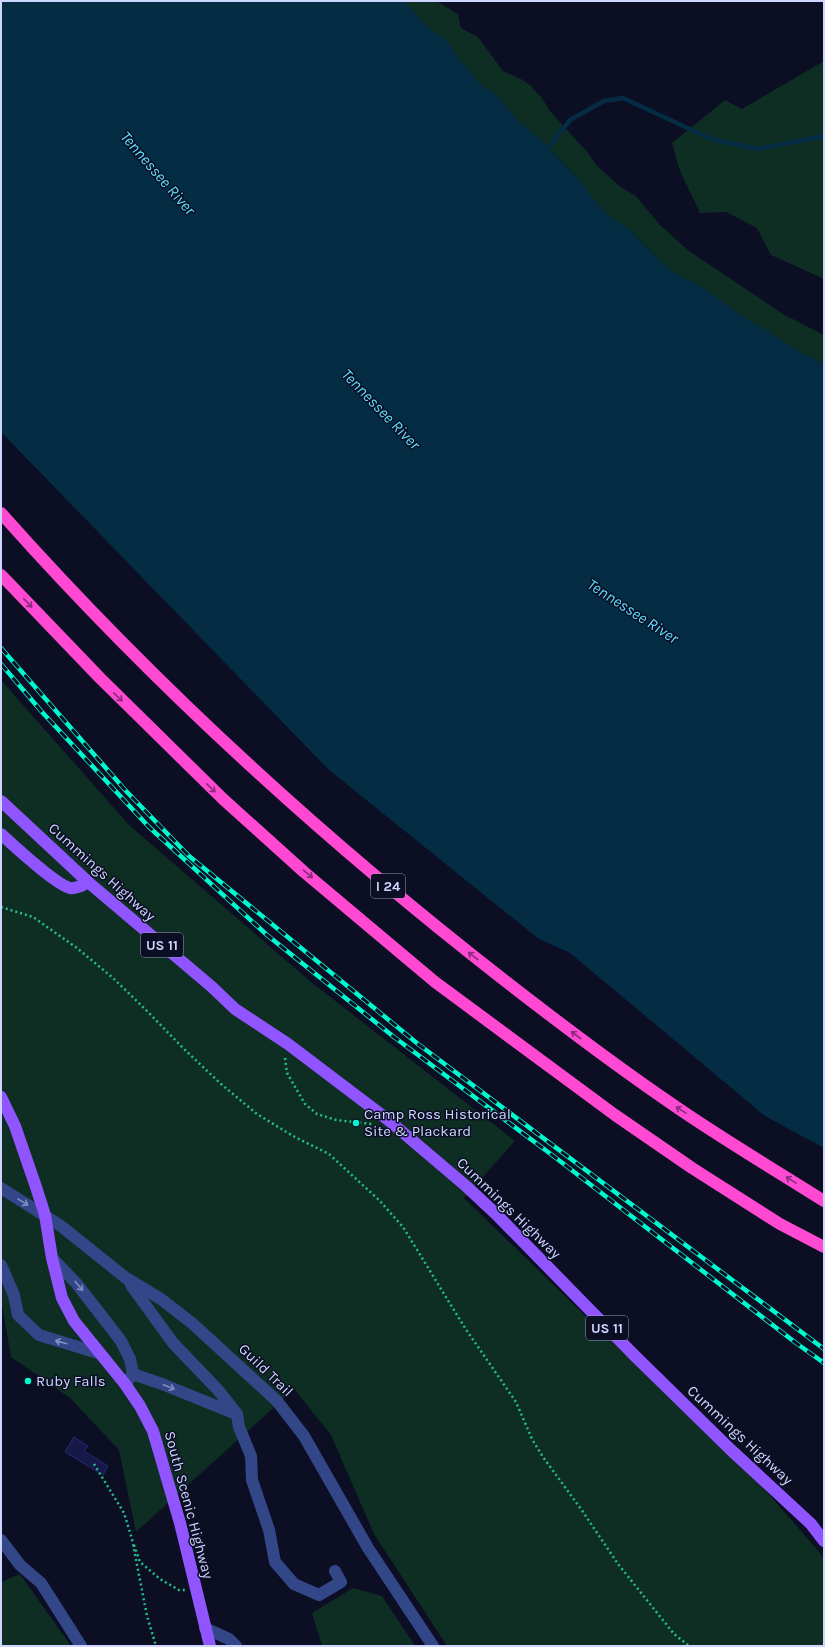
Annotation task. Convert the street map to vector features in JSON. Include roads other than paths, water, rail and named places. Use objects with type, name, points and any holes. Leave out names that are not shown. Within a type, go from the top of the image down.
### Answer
[{"type":"highway","name":"I 24","points":[[1,512],[43,560],[244,762],[359,863],[460,946],[582,1040],[670,1103],[824,1201]]},
{"type":"highway","points":[[1,575],[100,678],[223,799],[304,872],[435,982],[621,1120],[692,1168],[780,1224],[824,1248]]},
{"type":"main road","name":"Cummings Highway","points":[[1,802],[88,882],[212,987],[235,1009],[288,1044],[390,1121],[435,1158],[496,1214],[634,1355],[731,1450],[811,1524],[824,1541]]},
{"type":"main road","points":[[1,834],[62,885],[71,888],[80,887],[88,882]]},
{"type":"main road","name":"South Scenic Highway","points":[[1,1097],[15,1126],[45,1215],[52,1258],[62,1298],[74,1321],[98,1353],[125,1384],[140,1406],[153,1431],[162,1457],[180,1523],[210,1646]]},
{"type":"lane","name":"Guild Trail","points":[[1,1188],[61,1226],[126,1278],[161,1299],[192,1324],[277,1401],[304,1436],[368,1548],[433,1646]]},
{"type":"lane","points":[[52,1258],[77,1284],[121,1341],[130,1359],[133,1374],[125,1384]]},
{"type":"lane","points":[[1,1265],[14,1295],[18,1314],[40,1335],[98,1353]]},
{"type":"lane","points":[[126,1278],[173,1343],[218,1390],[237,1414],[239,1427],[251,1456],[252,1480],[270,1530],[274,1562],[294,1584],[319,1595],[341,1582],[336,1571]]},
{"type":"lane","points":[[133,1374],[237,1414]]},
{"type":"lane","points":[[1,1540],[20,1565],[41,1583],[81,1646]]},
{"type":"lane","points":[[205,1628],[229,1639],[236,1646]]},
{"type":"water","name":"Tennessee River","points":[[1,1],[404,1],[429,28],[447,41],[458,58],[481,85],[494,93],[520,123],[541,140],[578,179],[604,212],[632,232],[659,260],[673,272],[703,288],[745,318],[799,352],[824,364],[824,1148],[765,1116],[570,953],[539,939],[329,770],[1,432]]},
{"type":"waterway","points":[[544,153],[570,120],[604,101],[623,98],[711,139],[758,149],[824,136]]},
{"type":"railway","points":[[1,648],[126,791],[189,856],[418,1044],[824,1349]]},
{"type":"railway","points":[[1,664],[42,712],[149,827],[267,935],[394,1037],[556,1158],[824,1363]]},
{"type":"place","name":"Camp Ross Historical Site & Plackard","points":[[356,1123]]},
{"type":"place","name":"Ruby Falls","points":[[28,1381]]}]
